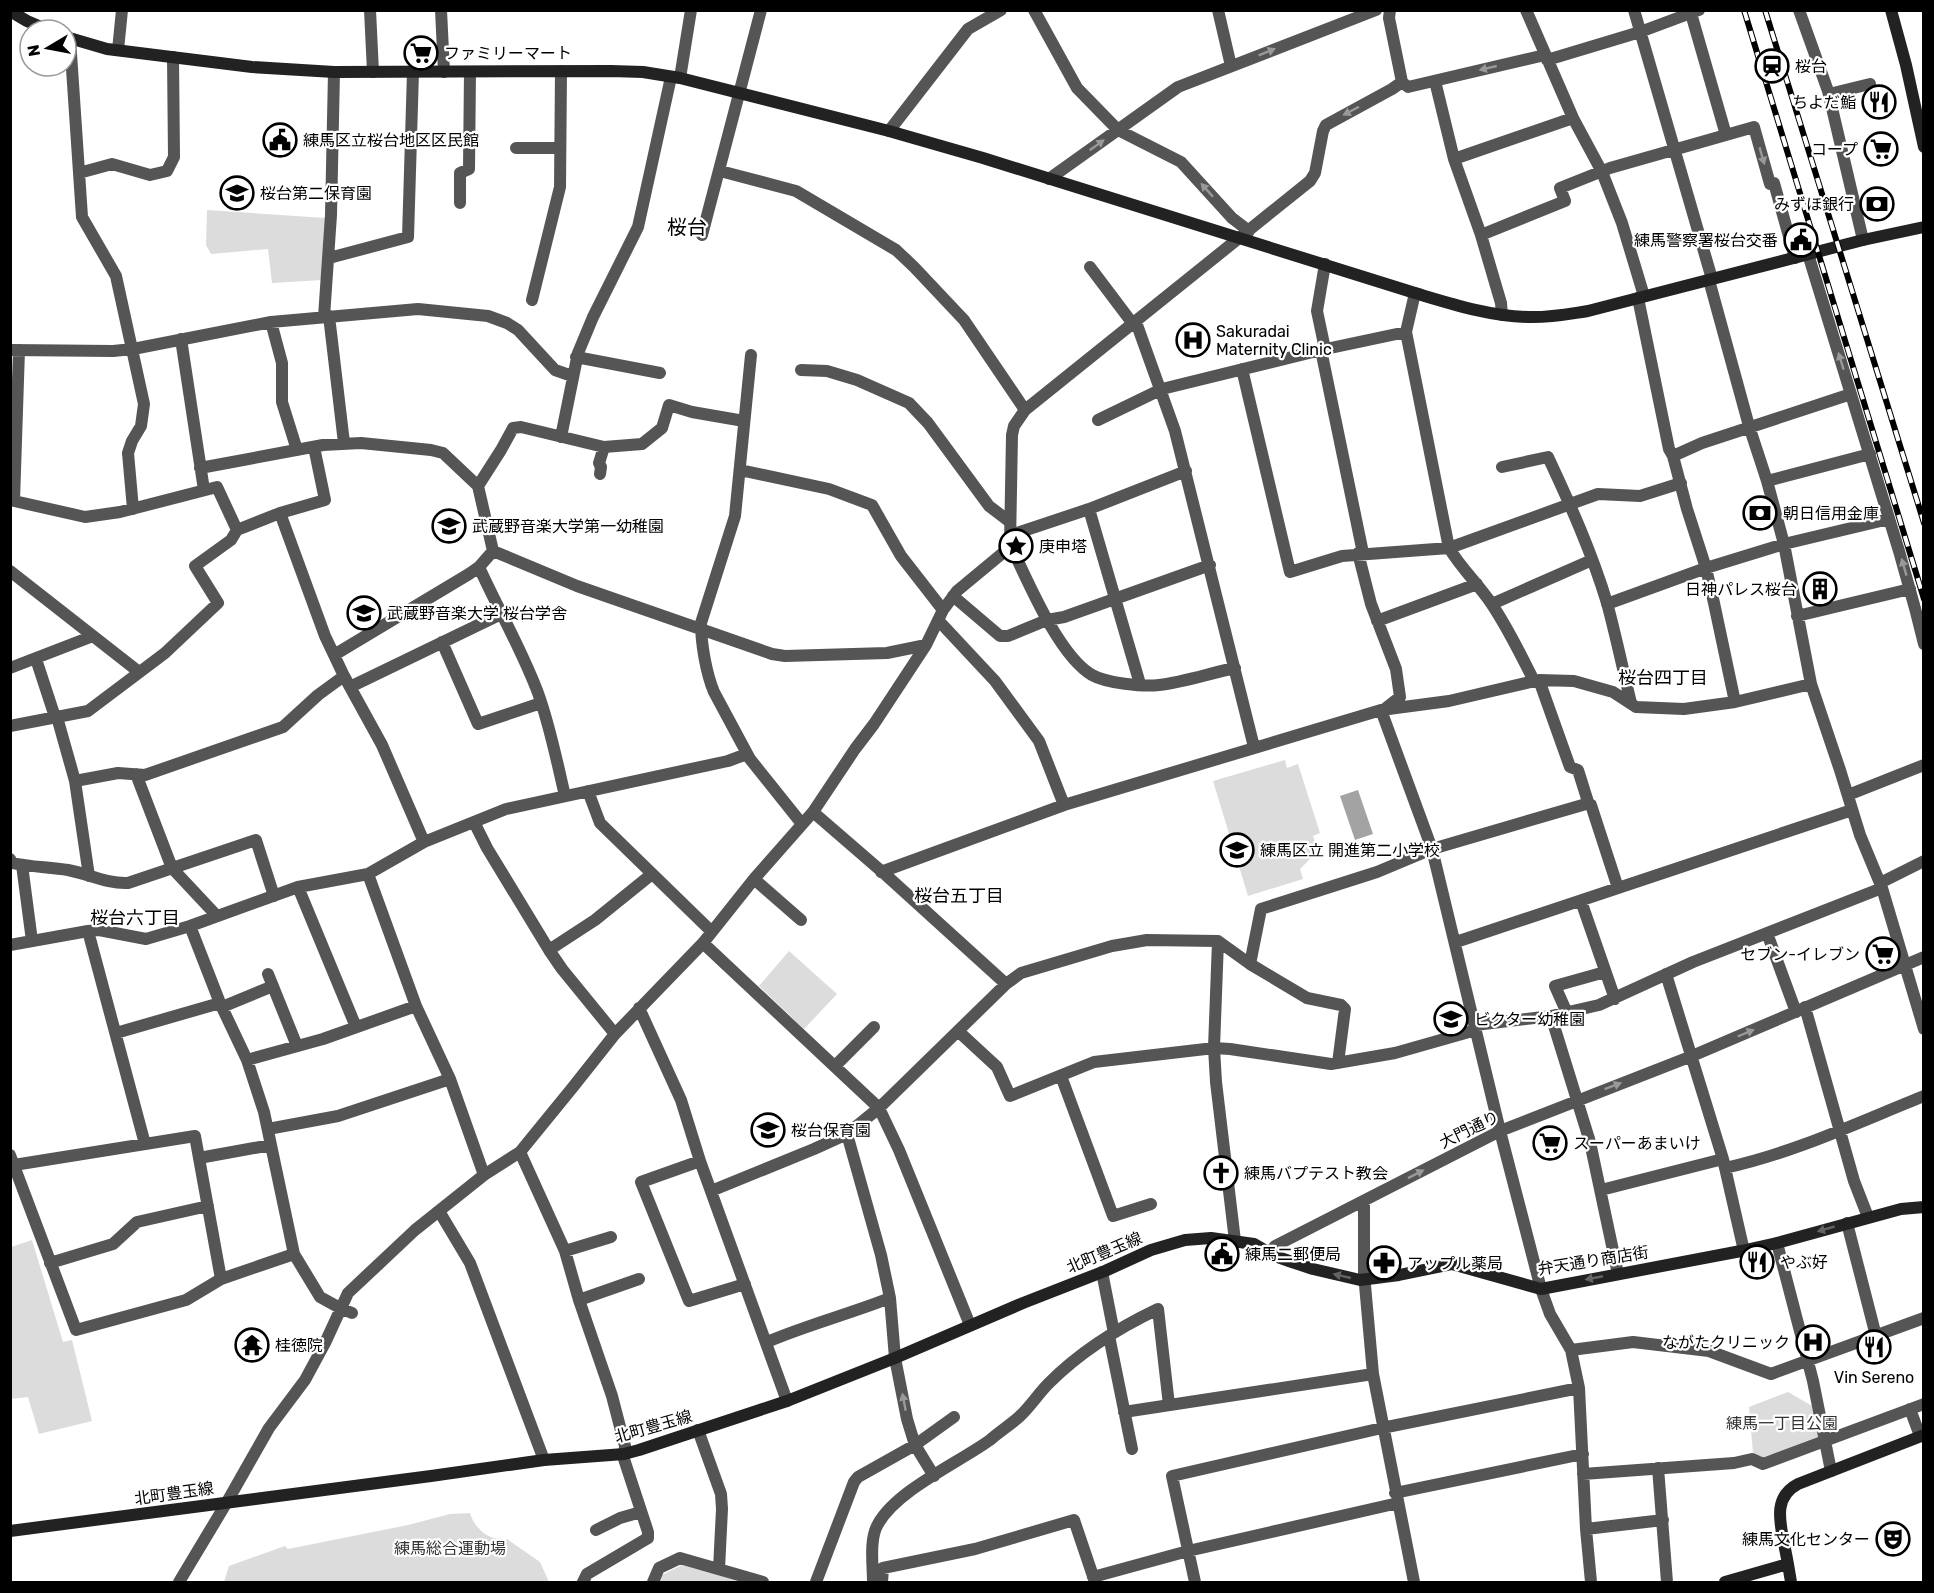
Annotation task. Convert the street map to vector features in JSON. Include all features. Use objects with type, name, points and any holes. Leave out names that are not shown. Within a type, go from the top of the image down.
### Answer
[{"type":"street","points":[[118,50],[122,10]]},
{"type":"street","points":[[370,10],[373,72]]},
{"type":"street","points":[[441,10],[444,72]]},
{"type":"street","points":[[561,437],[576,357],[593,317],[638,227],[691,10]]},
{"type":"street","points":[[702,235],[761,10]]},
{"type":"street","points":[[889,131],[968,29],[1001,10]]},
{"type":"street","points":[[1034,10],[1077,88],[1118,130],[1181,162],[1244,234]]},
{"type":"street","points":[[1218,10],[1231,66]]},
{"type":"street","points":[[1049,179],[1178,87],[1376,10],[1389,10],[1402,82],[1408,87],[1546,57],[1640,32],[1693,11],[1726,135]]},
{"type":"street","points":[[1526,10],[1573,118],[1602,172],[1622,223],[1641,297],[1669,449],[1706,568],[1735,702]]},
{"type":"street","points":[[1634,10],[1784,544],[1811,684],[1860,835],[1881,885],[1923,1029]]},
{"type":"street","points":[[1799,10],[1829,94],[1863,240]]},
{"type":"street","points":[[1891,10],[1918,96],[1923,147]]},
{"type":"street","points":[[78,40],[118,50],[252,67],[334,72],[622,71],[675,77],[889,131],[1244,234],[1325,264],[1479,311],[1502,315],[1548,317],[1588,311],[1863,240],[1923,227]]},
{"type":"street","points":[[79,173],[112,164],[150,175],[167,171],[174,157],[173,57]]},
{"type":"street","points":[[531,300],[560,187],[561,71]]},
{"type":"street","points":[[334,72],[327,317],[344,443]]},
{"type":"street","points":[[329,258],[408,237],[413,72]]},
{"type":"street","points":[[460,203],[460,173],[469,169],[470,72]]},
{"type":"street","points":[[71,78],[82,218],[116,276],[144,404],[141,426],[128,453],[133,509]]},
{"type":"street","points":[[1435,81],[1454,159],[1481,235],[1501,303],[1502,315]]},
{"type":"street","points":[[179,1582],[269,1428],[305,1380],[346,1311],[348,1293],[439,1210],[484,1174],[520,1152],[615,1034],[703,943],[754,879],[813,812],[927,645],[952,596],[1004,552],[1011,534],[1012,435],[1014,426],[1025,410],[1310,181],[1315,173],[1326,125],[1402,82]]},
{"type":"street","points":[[1829,94],[1870,84]]},
{"type":"street","points":[[1454,159],[1573,118]]},
{"type":"street","points":[[1481,235],[1565,201],[1560,188],[1610,168],[1754,128],[1795,258]]},
{"type":"street","points":[[516,148],[560,148]]},
{"type":"street","points":[[720,171],[796,191],[896,250],[964,320],[1025,410]]},
{"type":"street","points":[[1808,254],[1890,519],[1923,644]]},
{"type":"street","points":[[1325,264],[1317,311],[1323,350],[1371,604],[1396,669],[1400,691],[1400,697],[1383,710]]},
{"type":"street","points":[[1090,267],[1135,323],[1162,389],[1186,471],[1254,747]]},
{"type":"street","points":[[1415,292],[1406,332],[1449,548],[1492,604],[1536,681],[1569,767],[1578,770],[1589,805],[1592,805],[1618,888]]},
{"type":"street","points":[[237,530],[217,487],[133,509],[85,517],[12,501],[15,350],[114,351],[270,322],[418,309],[488,316],[507,323],[518,330],[555,370],[572,376]]},
{"type":"street","points":[[270,322],[282,363],[282,402],[297,450]]},
{"type":"street","points":[[1098,420],[1162,389],[1406,332]]},
{"type":"street","points":[[181,339],[204,490]]},
{"type":"street","points":[[751,355],[735,516],[701,628],[710,682],[747,754],[802,824]]},
{"type":"street","points":[[576,357],[660,374]]},
{"type":"street","points":[[1242,369],[1290,572],[1342,556],[1360,553],[1449,548],[1598,494],[1640,496],[1680,483]]},
{"type":"street","points":[[801,370],[827,371],[858,380],[909,403],[928,423],[1011,534],[1047,620],[1072,656],[1091,675],[1104,680],[1157,686],[1235,668]]},
{"type":"street","points":[[1673,456],[1702,442],[1851,394]]},
{"type":"street","points":[[478,486],[513,428],[521,427],[604,447],[642,444],[662,428],[669,405],[692,412],[744,421]]},
{"type":"street","points":[[200,468],[344,443],[432,450],[443,453],[478,486],[494,551]]},
{"type":"street","points":[[10,726],[88,711],[165,653],[218,603],[195,566],[231,540],[237,530],[280,513],[325,500],[314,447]]},
{"type":"street","points":[[600,474],[601,467],[598,463],[604,447]]},
{"type":"street","points":[[1767,481],[1870,454]]},
{"type":"street","points":[[1502,467],[1548,457],[1570,505],[1607,603],[1631,703]]},
{"type":"street","points":[[740,470],[829,489],[872,505],[901,556],[941,615],[995,681],[1039,741],[1064,805]]},
{"type":"street","points":[[1011,534],[1089,509],[1186,471]]},
{"type":"street","points":[[1089,509],[1140,684]]},
{"type":"street","points":[[280,513],[314,608],[334,655],[382,745],[424,842]]},
{"type":"street","points":[[1607,603],[1706,568],[1784,544],[1890,519]]},
{"type":"street","points":[[494,551],[578,586],[772,654],[826,656],[887,653],[927,645]]},
{"type":"street","points":[[334,655],[479,567],[494,551]]},
{"type":"street","points":[[1492,604],[1592,560]]},
{"type":"street","points":[[952,596],[1000,636],[1008,636],[1047,620],[1064,617],[1209,565]]},
{"type":"street","points":[[479,567],[524,660],[541,703],[565,796]]},
{"type":"street","points":[[10,572],[139,672]]},
{"type":"street","points":[[1377,621],[1477,584]]},
{"type":"street","points":[[1797,616],[1910,589]]},
{"type":"street","points":[[75,781],[118,773],[145,775],[284,727],[318,695],[501,614]]},
{"type":"street","points":[[10,668],[93,636]]},
{"type":"street","points":[[442,642],[478,724],[541,703]]},
{"type":"street","points":[[36,658],[75,781],[89,876]]},
{"type":"street","points":[[881,872],[1064,805],[1383,710],[1449,701],[1536,681],[1574,681],[1613,692],[1636,707],[1684,709],[1735,702],[1811,684]]},
{"type":"street","points":[[1383,710],[1432,849],[1500,1131],[1541,1289],[1550,1314],[1571,1350],[1579,1388],[1591,1582]]},
{"type":"street","points":[[10,945],[99,930],[146,939],[190,926],[298,887],[368,874],[424,842],[506,809],[728,761],[747,754]]},
{"type":"street","points":[[1848,795],[1923,765]]},
{"type":"street","points":[[136,774],[172,868],[216,915]]},
{"type":"street","points":[[588,791],[600,823],[711,932]]},
{"type":"street","points":[[1250,964],[1261,909],[1377,872],[1432,849],[1589,805]]},
{"type":"street","points":[[1456,942],[1852,810]]},
{"type":"street","points":[[813,812],[1006,984]]},
{"type":"street","points":[[474,822],[487,848],[549,950],[615,1034]]},
{"type":"street","points":[[32,941],[16,862],[69,870],[116,884],[128,883],[256,840],[274,896]]},
{"type":"street","points":[[958,1031],[997,1067],[1010,1096],[1094,1062],[1214,1048],[1331,1064],[1395,1053],[1476,1027],[1567,1013],[1615,999],[1693,962],[1881,885],[1923,861]]},
{"type":"street","points":[[368,874],[416,1006],[450,1079],[484,1174]]},
{"type":"street","points":[[549,950],[595,920],[652,874]]},
{"type":"street","points":[[754,879],[801,920]]},
{"type":"street","points":[[298,887],[356,1027]]},
{"type":"street","points":[[1581,901],[1615,999]]},
{"type":"street","points":[[190,926],[221,1005],[248,1060],[264,1112],[294,1254],[320,1297],[346,1311]]},
{"type":"street","points":[[88,931],[145,1144]]},
{"type":"street","points":[[1767,933],[1801,1009],[1854,1181],[1868,1217]]},
{"type":"street","points":[[711,1191],[847,1134],[879,1108],[1006,984],[1021,973],[1112,946],[1147,940],[1218,941],[1250,964],[1307,998],[1341,1005],[1345,1010],[1338,1063]]},
{"type":"street","points":[[1218,941],[1214,1048],[1235,1241]]},
{"type":"street","points":[[703,943],[879,1108],[899,1150],[970,1325]]},
{"type":"street","name":"大門通り","points":[[1270,1252],[1275,1246],[1500,1131],[1692,1056],[1923,957]]},
{"type":"street","points":[[1567,1013],[1555,986],[1605,972]]},
{"type":"street","points":[[268,974],[297,1046]]},
{"type":"street","points":[[1666,974],[1724,1164],[1744,1251]]},
{"type":"street","points":[[116,1034],[221,1005],[273,986]]},
{"type":"street","points":[[248,1060],[416,1006]]},
{"type":"street","points":[[639,1008],[681,1100],[700,1161],[787,1401]]},
{"type":"street","points":[[1551,1016],[1590,1142],[1618,1274]]},
{"type":"street","points":[[835,1066],[874,1027]]},
{"type":"street","points":[[1061,1076],[1113,1216],[1150,1204]]},
{"type":"street","points":[[268,1129],[338,1116],[450,1079]]},
{"type":"street","points":[[1601,1190],[1724,1164],[1754,1162],[1923,1096]]},
{"type":"street","points":[[847,1134],[881,1255],[890,1298],[895,1358],[907,1419],[915,1445],[934,1476]]},
{"type":"street","points":[[221,1279],[195,1136],[12,1160],[76,1330],[186,1300],[221,1279],[294,1254]]},
{"type":"street","points":[[200,1158],[271,1145]]},
{"type":"street","points":[[520,1152],[565,1251],[612,1396],[625,1446],[624,1454],[648,1532],[648,1538],[588,1574],[583,1582]]},
{"type":"street","points":[[700,1161],[641,1182],[689,1301],[745,1284]]},
{"type":"street","points":[[1364,1201],[1364,1280],[1373,1374],[1414,1582]]},
{"type":"street","points":[[50,1263],[113,1244],[137,1222],[208,1206]]},
{"type":"street","name":"弁天通り商店街","points":[[1270,1252],[1275,1256],[1313,1269],[1364,1280],[1452,1264],[1541,1289],[1744,1251],[1868,1217],[1901,1209],[1923,1207]]},
{"type":"street","points":[[439,1210],[470,1263],[544,1460]]},
{"type":"street","points":[[1847,1223],[1876,1336]]},
{"type":"street","points":[[565,1251],[611,1237]]},
{"type":"street","name":"北町豊玉線","points":[[10,1531],[544,1460],[624,1454],[787,1401],[1151,1250],[1185,1240],[1210,1238],[1254,1244],[1270,1252]]},
{"type":"street","points":[[1777,1243],[1808,1360],[1831,1471]]},
{"type":"street","points":[[1102,1272],[1131,1449]]},
{"type":"street","points":[[579,1300],[639,1279]]},
{"type":"street","points":[[767,1342],[800,1328],[854,1312],[890,1298]]},
{"type":"street","points":[[873,1582],[874,1542],[877,1525],[893,1506],[908,1492],[988,1441],[1020,1416],[1049,1383],[1082,1355],[1129,1323],[1158,1310],[1169,1405]]},
{"type":"street","points":[[1571,1350],[1633,1342],[1709,1351],[1771,1374],[1923,1318]]},
{"type":"street","points":[[1124,1412],[1373,1374]]},
{"type":"street","points":[[1195,1582],[1172,1476],[1382,1428],[1579,1388]]},
{"type":"street","points":[[1583,1474],[1752,1460],[1763,1464],[1923,1404]]},
{"type":"street","points":[[1791,1582],[1779,1517],[1782,1499],[1786,1493],[1795,1486],[1922,1435],[1910,1409]]},
{"type":"street","points":[[816,1582],[854,1482],[915,1445],[954,1417]]},
{"type":"street","points":[[698,1431],[721,1494],[719,1569]]},
{"type":"street","points":[[882,1582],[883,1568],[975,1549],[1074,1520],[1094,1580],[1188,1551],[1583,1454]]},
{"type":"street","points":[[1658,1468],[1667,1582]]},
{"type":"street","points":[[596,1530],[620,1518],[641,1512]]},
{"type":"street","points":[[1586,1529],[1663,1520]]},
{"type":"street","points":[[653,1582],[659,1568],[680,1558],[763,1582]]},
{"type":"street","points":[[1725,1582],[1788,1564]]},
{"type":"green space","points":[[207,210],[326,218],[322,280],[272,283],[268,249],[211,254],[206,245]]},
{"type":"green space","points":[[1285,760],[1287,768],[1298,764],[1320,833],[1313,836],[1319,856],[1310,859],[1300,869],[1303,879],[1248,896],[1213,781]]},
{"type":"green space","points":[[789,951],[837,994],[804,1029],[759,986]]},
{"type":"green space","points":[[32,1240],[63,1342],[72,1340],[92,1421],[39,1434],[28,1397],[10,1399],[11,1247]]},
{"type":"green space","name":"練馬一丁目公園","points":[[1788,1392],[1814,1407],[1820,1438],[1763,1458],[1753,1453],[1749,1407]]},
{"type":"green space","name":"練馬総合運動場","points":[[470,1513],[476,1525],[484,1533],[495,1538],[507,1539],[540,1562],[549,1582],[224,1582],[229,1566],[285,1546],[288,1549],[408,1525],[450,1514]]},
{"type":"green space","points":[[684,1564],[740,1582],[659,1582],[662,1575]]},
{"type":"shaded area","points":[[1358,790],[1373,834],[1355,840],[1340,796]]},
{"type":"railway","points":[[1744,10],[1924,599]]},
{"type":"railway","points":[[1765,10],[1924,523]]},
{"type":"place","name":"ファミリーマート","points":[[421,53]]},
{"type":"place","name":"桜台","points":[[1772,66]]},
{"type":"place","name":"ちよだ鮨","points":[[1879,102]]},
{"type":"place","name":"練馬区立桜台地区区民館","points":[[280,140]]},
{"type":"place","name":"コープ","points":[[1881,149]]},
{"type":"place","name":"桜台第二保育園","points":[[237,193]]},
{"type":"place","name":"みずほ銀行","points":[[1877,204]]},
{"type":"place","name":"練馬警察署桜台交番","points":[[1801,240]]},
{"type":"place","name":"Sakuradai Maternity Clinic","points":[[1193,340]]},
{"type":"place","name":"朝日信用金庫","points":[[1760,513]]},
{"type":"place","name":"武蔵野音楽大学第一幼稚園","points":[[449,526]]},
{"type":"place","name":"庚申塔","points":[[1016,546]]},
{"type":"place","name":"日神パレス桜台","points":[[1820,589]]},
{"type":"place","name":"武蔵野音楽大学 桜台学舎","points":[[364,613]]},
{"type":"place","name":"練馬区立 開進第二小学校","points":[[1237,850]]},
{"type":"place","name":"セブン-イレブン","points":[[1883,954]]},
{"type":"place","name":"ビクター幼稚園","points":[[1451,1019]]},
{"type":"place","name":"桜台保育園","points":[[768,1130]]},
{"type":"place","name":"スーパーあまいけ","points":[[1550,1143]]},
{"type":"place","name":"練馬バプテスト教会","points":[[1221,1173]]},
{"type":"place","name":"練馬二郵便局","points":[[1222,1254]]},
{"type":"place","name":"やぶ好","points":[[1757,1262]]},
{"type":"place","name":"アップル薬局","points":[[1384,1263]]},
{"type":"place","name":"ながたクリニック","points":[[1813,1342]]},
{"type":"place","name":"桂徳院","points":[[252,1345]]},
{"type":"place","name":"Vin Sereno","points":[[1874,1347]]},
{"type":"place","name":"練馬文化センター","points":[[1893,1539]]},
{"type":"district","name":"桜台","points":[[687,227]]},
{"type":"district","name":"桜台四丁目","points":[[1663,678]]},
{"type":"district","name":"桜台五丁目","points":[[959,896]]},
{"type":"district","name":"桜台六丁目","points":[[135,918]]}]
